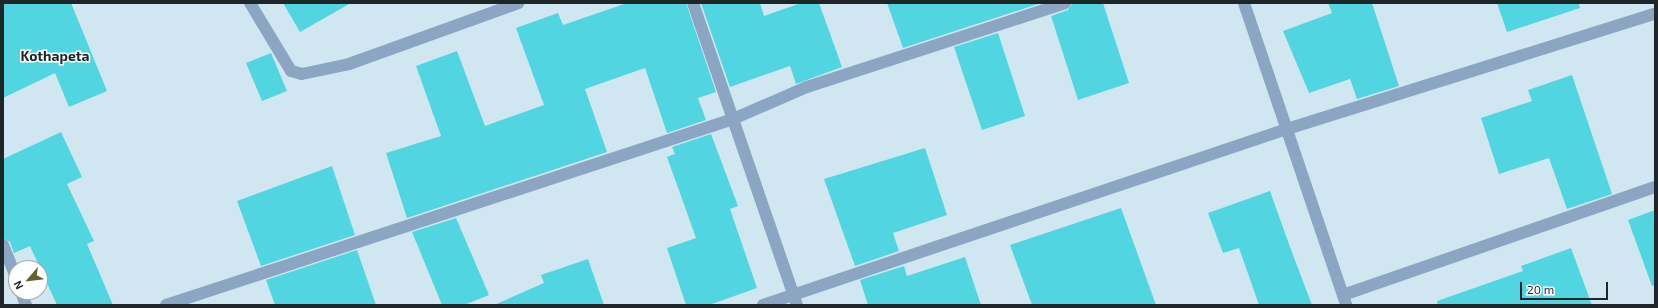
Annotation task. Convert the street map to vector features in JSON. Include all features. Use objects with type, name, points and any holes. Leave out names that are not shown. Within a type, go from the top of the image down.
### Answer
[{"type":"street","points":[[250,3],[291,71],[302,74],[348,64],[518,3]]},
{"type":"street","points":[[693,3],[795,300]]},
{"type":"street","points":[[166,305],[733,119],[807,87],[1065,3]]},
{"type":"street","points":[[1244,3],[1345,300],[1655,187]]},
{"type":"street","points":[[763,305],[795,300],[1287,129],[1655,14]]},
{"type":"street","points":[[3,245],[9,260]]},
{"type":"building","points":[[3,3],[71,3],[107,91],[69,107],[55,73],[3,98]]},
{"type":"building","points":[[283,3],[351,3],[300,32]]},
{"type":"building","points":[[627,3],[686,3],[716,92],[698,98],[706,120],[667,133],[645,68],[585,89],[607,152],[407,218],[386,153],[441,136],[416,66],[457,51],[485,126],[544,105],[516,28],[558,13],[563,25]]},
{"type":"building","points":[[701,3],[760,3],[764,16],[801,3],[819,3],[842,67],[796,84],[790,66],[730,87]]},
{"type":"building","points":[[887,3],[1041,3],[903,48]]},
{"type":"building","points":[[1072,3],[1103,3],[1129,83],[1078,100],[1051,16],[1068,10]]},
{"type":"building","points":[[1328,3],[1372,3],[1399,86],[1357,99],[1350,79],[1309,93],[1283,31],[1332,13]]},
{"type":"building","points":[[1497,3],[1579,3],[1580,8],[1507,32]]},
{"type":"building","points":[[998,33],[1025,116],[982,130],[954,47]]},
{"type":"building","points":[[271,53],[287,91],[262,101],[246,63]]},
{"type":"building","points":[[1572,75],[1612,194],[1567,209],[1549,158],[1499,174],[1481,118],[1532,101],[1528,90]]},
{"type":"building","points":[[61,132],[82,177],[67,184],[94,241],[87,244],[113,305],[57,305],[48,285],[48,260],[36,260],[30,246],[14,253],[10,242],[3,238],[3,159]]},
{"type":"building","points":[[711,134],[738,206],[730,209],[757,288],[709,305],[686,305],[667,248],[696,238],[667,157],[675,154],[672,147]]},
{"type":"building","points":[[925,148],[947,215],[893,233],[899,251],[855,266],[824,179]]},
{"type":"building","points":[[332,166],[355,235],[261,266],[237,201]]},
{"type":"building","points":[[1270,191],[1312,305],[1259,305],[1239,248],[1223,253],[1208,213]]},
{"type":"building","points":[[1121,208],[1156,305],[1032,305],[1010,245]]},
{"type":"building","points":[[1655,210],[1655,285],[1652,286],[1628,220]]},
{"type":"building","points":[[456,218],[489,295],[464,305],[442,305],[412,232]]},
{"type":"building","points":[[1571,248],[1592,305],[1438,305],[1437,301],[1523,271],[1521,266]]},
{"type":"building","points":[[357,250],[376,305],[275,305],[266,280]]},
{"type":"building","points":[[965,257],[981,305],[868,305],[860,280],[904,266],[907,276]]},
{"type":"building","points":[[588,259],[604,305],[494,305],[544,283],[541,275]]},
{"type":"district","name":"Kothapeta","points":[[55,56]]}]
